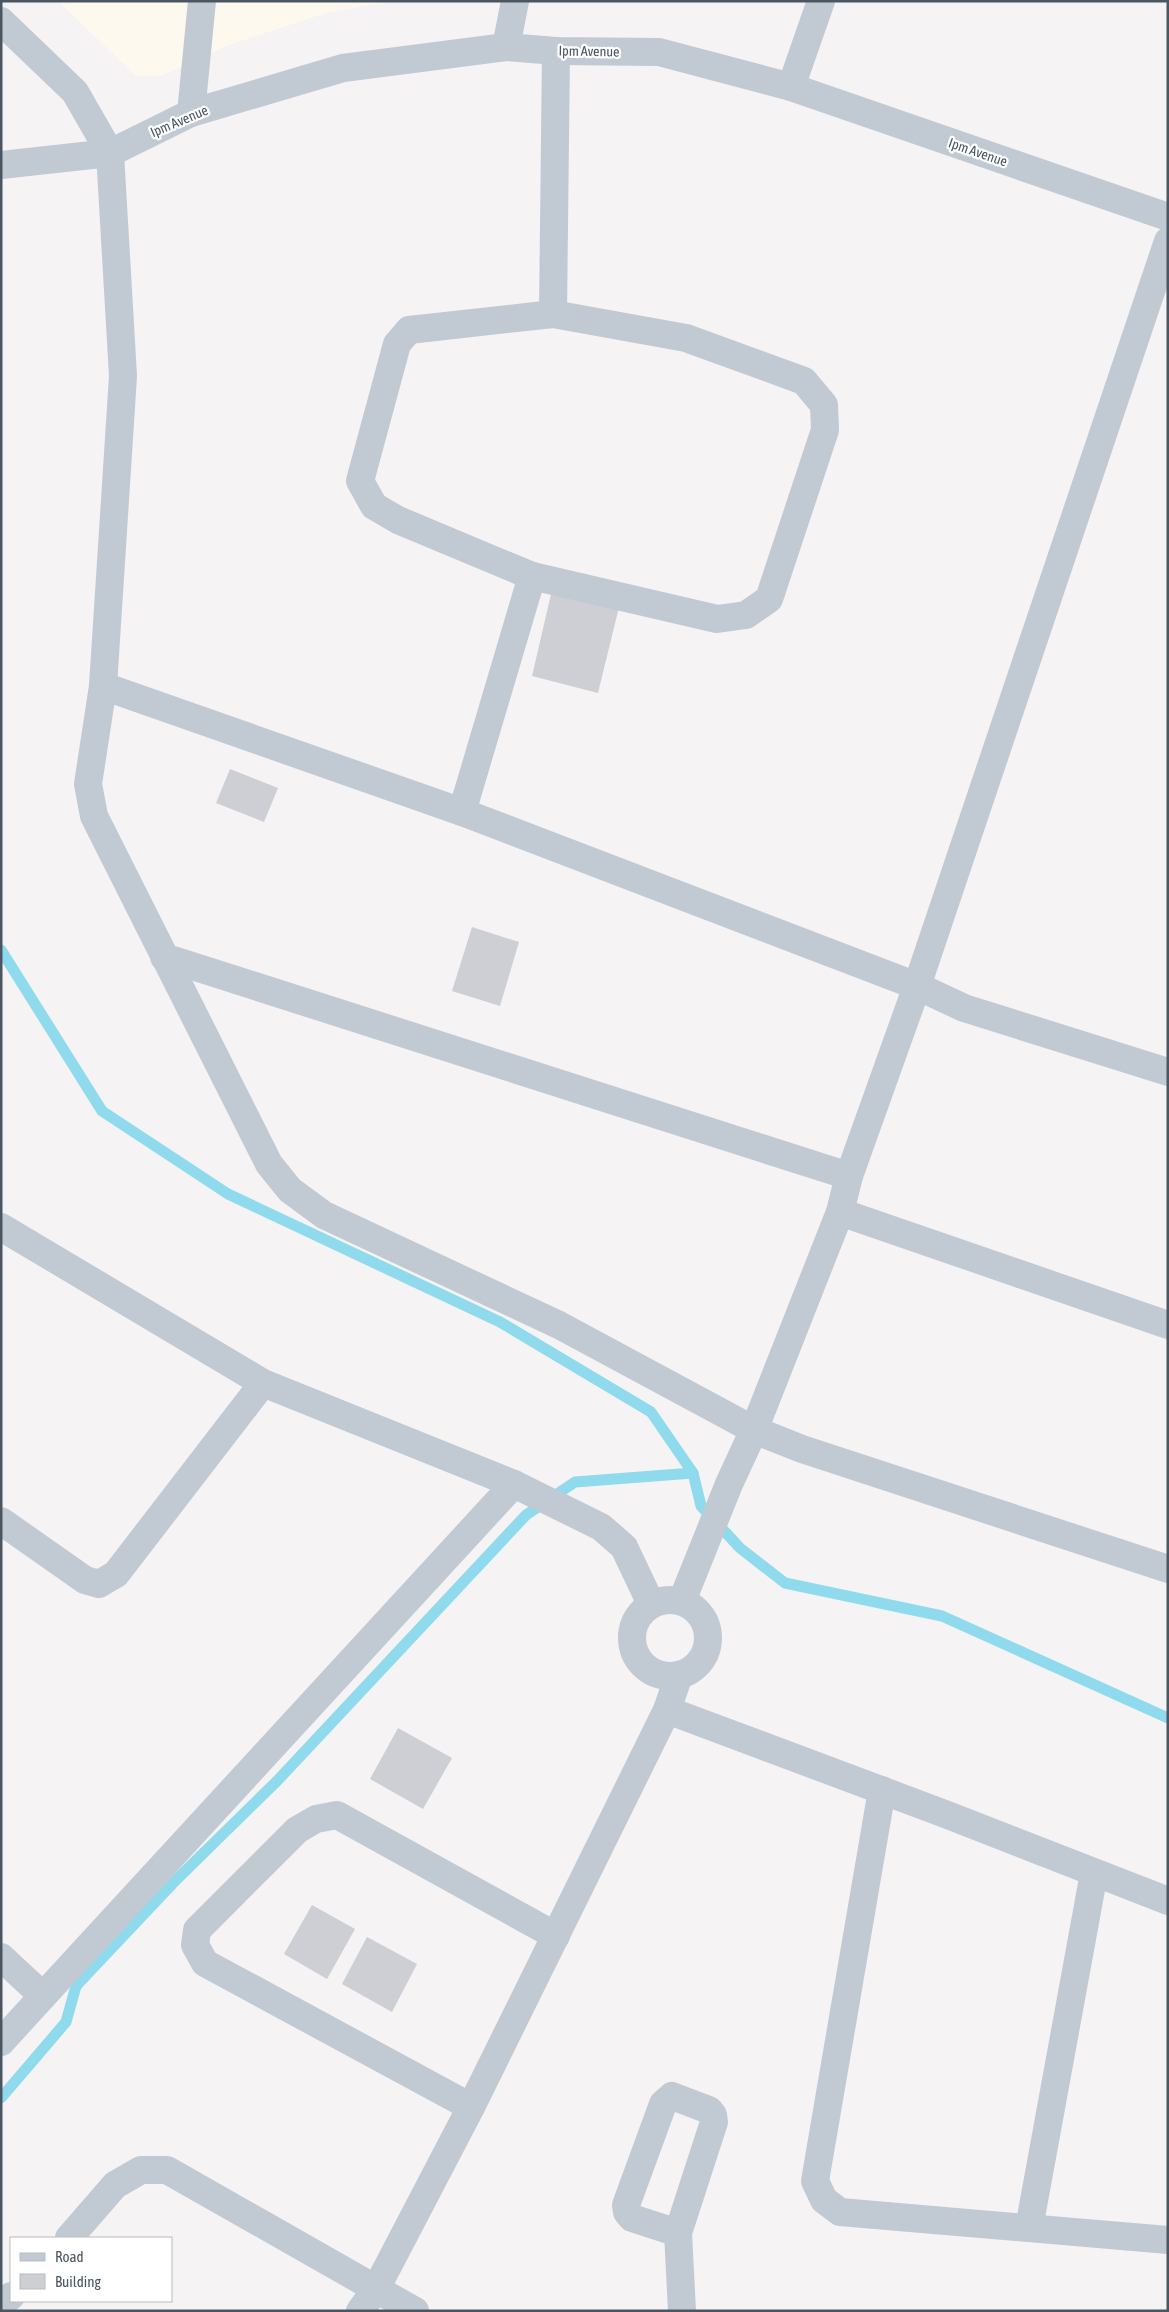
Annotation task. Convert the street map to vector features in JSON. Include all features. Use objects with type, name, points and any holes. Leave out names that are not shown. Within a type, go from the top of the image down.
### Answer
[{"type":"street","points":[[190,113],[202,1]]},
{"type":"street","points":[[506,47],[515,1]]},
{"type":"street","points":[[791,87],[822,1]]},
{"type":"street","points":[[1,21],[75,92],[110,153],[123,376],[103,686],[88,784],[94,816],[269,1164],[290,1190],[324,1215],[559,1325],[754,1430],[802,1449],[1168,1569]]},
{"type":"street","name":"Ipm Avenue","points":[[1,165],[110,153],[190,113],[343,68],[506,47],[556,51],[659,52],[791,87],[1168,217]]},
{"type":"street","points":[[553,314],[556,51]]},
{"type":"street","points":[[682,1601],[729,1484],[754,1430],[840,1212],[849,1176],[916,986],[1168,241]]},
{"type":"street","points":[[553,314],[686,338],[804,381],[824,405],[825,430],[769,599],[746,615],[717,619],[532,576],[398,520],[374,506],[360,481],[397,344],[409,330],[553,314]]},
{"type":"street","points":[[462,812],[532,576]]},
{"type":"street","points":[[103,686],[462,812],[916,986],[964,1008],[1168,1072]]},
{"type":"street","points":[[164,957],[849,1176]]},
{"type":"street","points":[[840,1212],[1168,1325]]},
{"type":"street","points":[[1,1228],[264,1383],[520,1487],[601,1526],[624,1547],[651,1604]]},
{"type":"street","points":[[1,1521],[85,1580],[99,1584],[116,1574],[264,1383]]},
{"type":"street","points":[[1,2042],[520,1487]]},
{"type":"street","points":[[667,1599],[682,1601],[697,1610],[706,1623],[709,1640],[705,1656],[694,1669],[679,1675],[663,1675],[649,1670],[638,1658],[632,1644],[633,1628],[640,1614],[651,1604],[667,1599]]},
{"type":"street","points":[[360,2311],[376,2289],[471,2107],[667,1710],[679,1675]]},
{"type":"street","points":[[667,1710],[882,1790],[1168,1901]]},
{"type":"street","points":[[882,1790],[815,2181],[824,2200],[840,2212],[1168,2240]]},
{"type":"street","points":[[471,2107],[205,1964],[195,1945],[197,1930],[297,1830],[316,1819],[337,1815],[556,1936]]},
{"type":"street","points":[[1029,2228],[1094,1873]]},
{"type":"street","points":[[1,1958],[43,1996]]},
{"type":"street","points":[[678,2233],[632,2218],[627,2212],[626,2205],[663,2104],[672,2096],[709,2110],[713,2115],[714,2122],[678,2233],[682,2311]]},
{"type":"street","points":[[70,2237],[115,2185],[141,2170],[167,2170],[414,2311]]},
{"type":"shaded area","points":[[58,1],[392,1],[326,13],[226,46],[161,76],[136,76]]},
{"type":"building","points":[[552,590],[619,607],[598,693],[532,676]]},
{"type":"building","points":[[230,769],[278,788],[264,822],[216,803]]},
{"type":"building","points":[[472,927],[519,942],[500,1006],[452,991]]},
{"type":"building","points":[[398,1728],[452,1758],[423,1809],[370,1779]]},
{"type":"building","points":[[312,1905],[355,1929],[327,1979],[284,1954]]},
{"type":"building","points":[[367,1937],[417,1964],[392,2012],[342,1984]]},
{"type":"waterway","points":[[1,950],[102,1111],[228,1194],[500,1322],[651,1412],[693,1473],[701,1506],[740,1548],[785,1583],[942,1616],[1168,1718]]},
{"type":"waterway","points":[[1,2098],[66,2022],[76,1986],[177,1879],[277,1781],[526,1515],[575,1482],[693,1473]]}]
